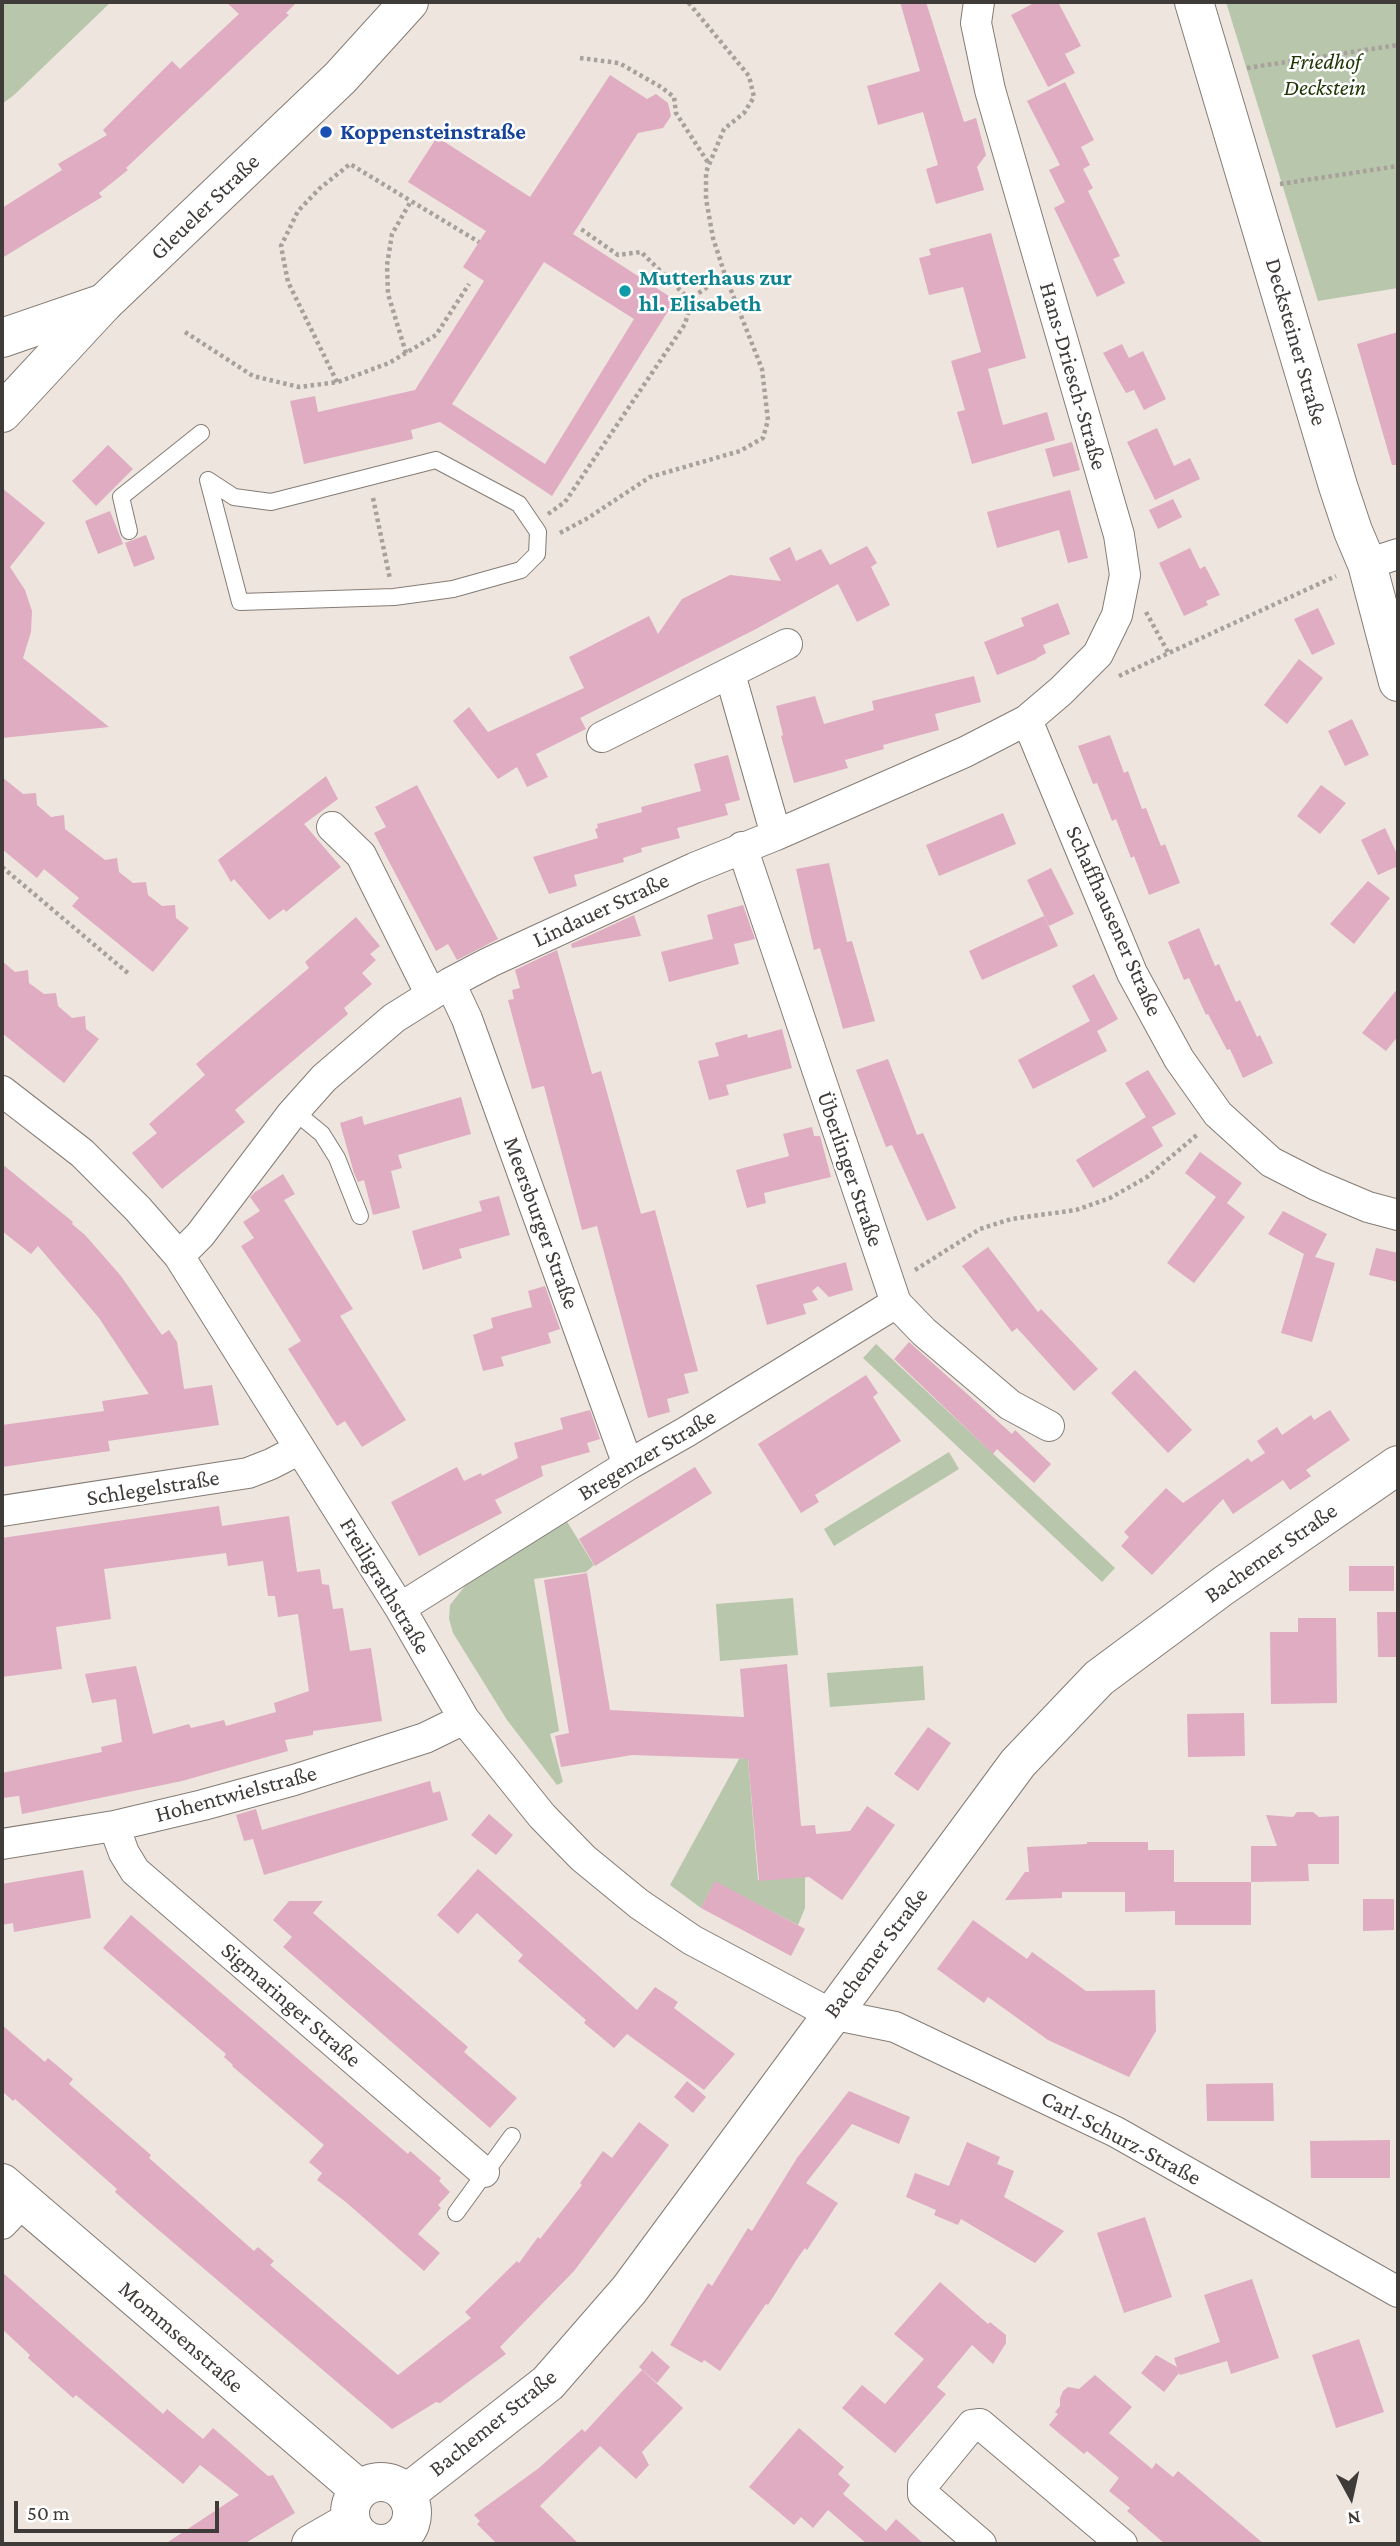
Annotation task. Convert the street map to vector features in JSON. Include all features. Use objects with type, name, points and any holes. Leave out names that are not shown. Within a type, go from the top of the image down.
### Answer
[{"type":"street","name":"Gleueler Straße","points":[[2,413],[104,303],[340,78],[409,2]]},
{"type":"street","name":"Hans-Driesch-Straße","points":[[979,2],[975,23],[990,90],[1119,535],[1125,575],[1117,615],[1098,654],[1027,720]]},
{"type":"street","name":"Decksteiner Straße","points":[[1194,2],[1353,531],[1382,559],[1398,682]]},
{"type":"street","points":[[2,338],[104,303]]},
{"type":"street","points":[[602,737],[787,644]]},
{"type":"street","points":[[730,674],[776,835]]},
{"type":"street","name":"Lindauer Straße","points":[[179,1256],[200,1235],[294,1111],[324,1078],[394,1018],[441,989],[514,951],[742,847],[776,835],[965,752],[1027,720]]},
{"type":"street","name":"Schaffhausener Straße","points":[[1027,720],[1132,973],[1179,1059],[1218,1114],[1271,1162],[1326,1190],[1398,1215]]},
{"type":"street","points":[[332,827],[360,855],[441,989]]},
{"type":"street","name":"Überlinger Straße","points":[[742,847],[892,1292],[924,1332],[1010,1405],[1049,1426]]},
{"type":"street","name":"Meersburger Straße","points":[[441,989],[467,1019],[628,1465]]},
{"type":"street","name":"Freiligrathstraße","points":[[2,1091],[82,1153],[138,1209],[179,1256],[400,1608],[464,1719],[541,1816],[583,1858],[639,1905],[692,1940],[831,2014]]},
{"type":"street","name":"Bregenzer Straße","points":[[400,1608],[628,1465],[686,1432],[892,1292]]},
{"type":"street","name":"Schlegelstraße","points":[[2,1511],[248,1473],[300,1449]]},
{"type":"street","name":"Bachemer Straße","points":[[406,2494],[548,2383],[629,2290],[1018,1763],[1099,1678],[1223,1586],[1398,1465]]},
{"type":"street","name":"Hohentwielstraße","points":[[2,1844],[114,1826],[294,1780],[425,1738],[464,1719]]},
{"type":"street","name":"Sigmaringer Straße","points":[[114,1826],[124,1853],[135,1871],[484,2172]]},
{"type":"street","name":"Carl-Schurz-Straße","points":[[831,2014],[895,2027],[1116,2132],[1398,2292]]},
{"type":"street","name":"Mommsenstraße","points":[[9,2203],[356,2506]]},
{"type":"street","points":[[981,2544],[923,2494],[923,2485],[972,2425],[980,2424],[1122,2544]]},
{"type":"street","points":[[311,2544],[356,2506],[368,2485],[389,2483],[406,2494],[411,2503],[411,2538],[390,2543],[370,2542],[362,2537],[356,2506]]},
{"type":"lane","points":[[129,531],[121,497],[201,433]]},
{"type":"lane","points":[[436,460],[519,504],[538,532],[537,546],[537,554],[521,570],[453,589],[394,597],[240,602],[208,480],[234,497],[271,502],[436,460]]},
{"type":"lane","points":[[294,1111],[323,1134],[337,1158],[360,1216]]},
{"type":"lane","points":[[456,2213],[512,2136]]},
{"type":"path","points":[[537,546],[588,518],[650,477],[740,451],[763,438],[768,420],[762,369],[713,239],[706,199],[706,172],[724,129],[744,113],[754,97],[749,76],[688,2]]},
{"type":"path","points":[[1216,74],[1398,45]]},
{"type":"path","points":[[580,58],[619,63],[674,97],[676,113],[709,164]]},
{"type":"path","points":[[338,382],[288,282],[281,246],[298,211],[319,189],[350,164],[479,242]]},
{"type":"path","points":[[1251,188],[1398,166]]},
{"type":"path","points":[[406,353],[388,294],[387,265],[392,234],[411,201]]},
{"type":"path","points":[[533,525],[565,502],[685,324],[690,307],[683,293],[641,252],[618,255],[581,229]]},
{"type":"path","points":[[687,301],[725,275]]},
{"type":"path","points":[[185,332],[253,376],[299,387],[338,382],[389,363],[436,335],[469,284]]},
{"type":"path","points":[[369,477],[394,597]]},
{"type":"path","points":[[1134,669],[1199,637],[1382,559]]},
{"type":"path","points":[[2,867],[129,974]]},
{"type":"path","points":[[892,1292],[911,1272],[980,1229],[1011,1219],[1076,1210],[1111,1198],[1147,1177],[1218,1114]]},
{"type":"green space","points":[[2,2],[111,2],[2,104]]},
{"type":"green space","name":"Friedhof Deckstein","points":[[1226,2],[1398,2],[1398,288],[1318,301]]},
{"type":"green space","points":[[876,1344],[1115,1568],[1102,1582],[863,1358]]},
{"type":"green space","points":[[949,1452],[959,1469],[834,1546],[824,1529]]},
{"type":"green space","points":[[566,1520],[594,1565],[586,1572],[534,1579],[559,1731],[550,1734],[563,1782],[557,1785],[507,1720],[453,1633],[449,1619],[450,1605],[468,1582]]},
{"type":"green space","points":[[793,1598],[798,1655],[720,1661],[716,1604]]},
{"type":"green space","points":[[923,1666],[925,1700],[830,1707],[827,1673]]},
{"type":"green space","points":[[739,1759],[748,1759],[758,1880],[805,1877],[805,1908],[798,1925],[715,1882],[701,1908],[670,1885]]},
{"type":"building","points":[[226,2],[297,2],[286,13],[289,15],[126,168],[128,170],[99,193],[102,197],[2,258],[2,208],[62,170],[58,164],[107,135],[103,130],[172,61],[180,69],[239,14]]},
{"type":"building","points":[[900,2],[926,2],[964,122],[976,118],[986,155],[977,167],[984,190],[936,204],[926,169],[938,165],[923,112],[878,125],[867,86],[920,71]]},
{"type":"building","points":[[1036,2],[1058,2],[1081,46],[1065,54],[1075,73],[1048,87],[1011,15]]},
{"type":"building","name":"Mutterhaus zur hl. Elisabeth","points":[[610,75],[647,99],[656,94],[668,103],[671,116],[663,128],[638,133],[573,234],[675,300],[552,496],[440,422],[411,430],[413,439],[304,464],[290,401],[315,396],[318,412],[415,390],[484,281],[463,267],[486,231],[408,182],[437,137],[530,197]],"holes":[[[544,262],[634,319],[545,464],[452,404]]]},
{"type":"building","points":[[1065,82],[1094,140],[1081,147],[1090,165],[1083,169],[1093,188],[1088,191],[1120,256],[1113,259],[1125,283],[1097,297],[1054,208],[1065,202],[1049,170],[1060,165],[1027,101]]},
{"type":"building","points":[[991,233],[1026,358],[988,369],[1003,425],[1047,412],[1055,440],[972,464],[957,412],[965,410],[951,361],[981,352],[963,287],[929,295],[919,258],[931,255],[929,249]]},
{"type":"building","points":[[1398,332],[1398,465],[1392,465],[1357,344]]},
{"type":"building","points":[[1122,344],[1129,358],[1143,351],[1166,399],[1144,410],[1134,390],[1126,393],[1103,353]]},
{"type":"building","points":[[1157,428],[1174,466],[1190,458],[1200,479],[1155,500],[1127,442]]},
{"type":"building","points":[[1072,442],[1080,470],[1053,477],[1045,449]]},
{"type":"building","points":[[108,445],[133,469],[96,506],[72,481]]},
{"type":"building","points":[[2,488],[45,523],[10,567],[25,590],[32,611],[31,632],[23,658],[109,727],[2,738]]},
{"type":"building","points":[[1070,490],[1088,558],[1068,563],[1059,530],[997,548],[987,512]]},
{"type":"building","points":[[1173,499],[1182,517],[1158,529],[1149,510]]},
{"type":"building","points":[[110,511],[123,544],[98,554],[85,521]]},
{"type":"building","points":[[146,535],[155,559],[134,567],[125,543]]},
{"type":"building","points":[[867,546],[877,563],[871,567],[890,605],[857,622],[838,584],[756,629],[580,718],[586,729],[536,754],[548,777],[527,787],[517,767],[498,779],[453,721],[469,707],[488,732],[584,688],[569,657],[649,616],[658,634],[682,599],[730,575],[781,581],[769,558],[790,547],[796,561],[821,549],[830,565]]},
{"type":"building","points":[[1190,548],[1200,569],[1205,566],[1220,595],[1206,601],[1208,605],[1184,616],[1159,563]]},
{"type":"building","points":[[1058,603],[1070,634],[1043,645],[1046,653],[1037,659],[997,675],[984,642],[1024,626],[1021,618]]},
{"type":"building","points":[[1318,608],[1335,644],[1312,655],[1294,619]]},
{"type":"building","points":[[1299,659],[1323,678],[1287,724],[1264,705]]},
{"type":"building","points":[[974,676],[981,702],[935,714],[939,730],[883,745],[884,749],[845,760],[848,768],[794,783],[776,706],[815,696],[824,724],[874,710],[872,701]]},
{"type":"building","points":[[1352,719],[1369,755],[1345,766],[1328,731]]},
{"type":"building","points":[[1110,735],[1124,773],[1128,771],[1142,809],[1146,808],[1161,846],[1165,844],[1180,883],[1149,895],[1134,856],[1131,858],[1116,819],[1112,821],[1097,783],[1093,784],[1078,746]]},
{"type":"building","points":[[728,755],[740,800],[725,804],[728,815],[677,828],[680,838],[641,848],[642,852],[623,858],[624,862],[574,875],[577,886],[549,894],[533,857],[598,838],[595,829],[598,828],[597,824],[642,812],[641,807],[701,791],[694,764]]},
{"type":"building","points":[[326,776],[338,799],[304,824],[341,867],[286,912],[284,909],[269,920],[234,879],[231,882],[218,860]]},
{"type":"building","points":[[2,777],[23,794],[36,793],[37,805],[51,817],[64,815],[65,829],[105,860],[117,858],[119,872],[133,883],[146,882],[148,895],[162,906],[175,905],[176,918],[189,928],[153,972],[72,906],[79,898],[44,869],[37,878],[2,849]]},
{"type":"building","points":[[417,785],[498,939],[457,960],[448,944],[436,951],[374,833],[386,827],[375,807]]},
{"type":"building","points":[[1321,785],[1346,803],[1320,834],[1297,816]]},
{"type":"building","points":[[1003,813],[1016,844],[939,876],[926,845]]},
{"type":"building","points":[[1385,828],[1398,856],[1398,866],[1378,875],[1361,840]]},
{"type":"building","points":[[829,863],[847,942],[852,941],[875,1021],[843,1029],[820,948],[814,950],[796,869]]},
{"type":"building","points":[[1051,868],[1074,914],[1049,926],[1027,880]]},
{"type":"building","points":[[1368,881],[1390,898],[1354,944],[1330,924]]},
{"type":"building","points":[[743,905],[755,939],[734,944],[739,964],[669,982],[661,952],[713,939],[707,915]]},
{"type":"building","points":[[634,915],[641,936],[572,948],[571,944]]},
{"type":"building","points":[[1044,916],[1058,946],[982,980],[969,951]]},
{"type":"building","points":[[356,917],[380,946],[370,954],[376,960],[362,973],[372,984],[344,1008],[348,1014],[235,1110],[245,1122],[162,1189],[132,1153],[157,1133],[149,1124],[205,1075],[196,1064],[309,968],[305,962]]},
{"type":"building","points":[[1199,928],[1215,966],[1219,964],[1236,1002],[1240,1000],[1257,1037],[1260,1035],[1273,1063],[1243,1078],[1230,1049],[1227,1050],[1208,1014],[1206,1015],[1189,978],[1184,980],[1168,942]]},
{"type":"building","points":[[557,950],[592,1074],[601,1071],[641,1214],[655,1210],[698,1371],[684,1374],[689,1393],[667,1399],[670,1412],[648,1418],[597,1226],[582,1230],[544,1086],[532,1089],[508,1000],[514,999],[512,990],[520,988],[515,970]]},
{"type":"building","points":[[2,961],[15,972],[28,970],[29,983],[44,994],[56,993],[58,1006],[72,1018],[85,1016],[86,1029],[99,1039],[64,1083],[2,1033]]},
{"type":"building","points":[[1094,974],[1118,1019],[1097,1031],[1107,1051],[1033,1089],[1018,1060],[1090,1021],[1072,986]]},
{"type":"building","points":[[1398,988],[1398,1036],[1386,1051],[1362,1033]]},
{"type":"building","points":[[782,1029],[792,1068],[726,1085],[729,1095],[709,1100],[698,1061],[719,1056],[715,1043],[747,1034],[748,1038]]},
{"type":"building","points":[[888,1059],[917,1135],[923,1133],[956,1208],[927,1221],[892,1145],[886,1147],[856,1070]]},
{"type":"building","points":[[1148,1070],[1176,1114],[1152,1127],[1125,1083]]},
{"type":"building","points":[[461,1097],[471,1134],[398,1155],[402,1168],[391,1171],[400,1208],[373,1215],[364,1180],[358,1182],[354,1173],[340,1123],[362,1116],[364,1125]]},
{"type":"building","points":[[1146,1117],[1163,1146],[1093,1188],[1076,1160]]},
{"type":"building","points":[[812,1127],[814,1136],[820,1136],[831,1177],[764,1193],[766,1203],[747,1208],[736,1170],[789,1156],[783,1134]]},
{"type":"building","points":[[1200,1152],[1242,1183],[1227,1203],[1245,1217],[1194,1283],[1167,1263],[1216,1197],[1185,1173]]},
{"type":"building","points":[[2,1164],[73,1222],[121,1276],[162,1335],[169,1330],[177,1342],[184,1389],[212,1385],[219,1425],[108,1441],[110,1451],[2,1467],[2,1425],[104,1411],[102,1401],[149,1394],[99,1318],[38,1246],[31,1254],[2,1231]]},
{"type":"building","points":[[283,1174],[295,1194],[284,1200],[353,1309],[340,1316],[406,1420],[362,1447],[345,1421],[337,1426],[288,1349],[301,1341],[241,1246],[254,1238],[243,1222],[260,1211],[250,1197]]},
{"type":"building","points":[[499,1196],[510,1235],[459,1249],[462,1258],[423,1270],[412,1231],[482,1211],[479,1201]]},
{"type":"building","points":[[1283,1211],[1327,1234],[1315,1257],[1335,1263],[1312,1342],[1281,1333],[1304,1254],[1268,1234]]},
{"type":"building","points":[[988,1247],[1038,1312],[1041,1309],[1098,1369],[1074,1391],[1017,1328],[1012,1332],[962,1266]]},
{"type":"building","points":[[1376,1248],[1398,1253],[1398,1282],[1369,1275]]},
{"type":"building","points":[[847,1262],[853,1290],[829,1297],[818,1286],[812,1291],[818,1300],[803,1304],[806,1314],[767,1325],[756,1285]]},
{"type":"building","points":[[545,1286],[560,1329],[548,1333],[551,1343],[501,1357],[504,1366],[483,1371],[473,1335],[493,1328],[491,1318],[532,1307],[528,1291]]},
{"type":"building","points":[[909,1342],[1012,1434],[1015,1430],[1051,1464],[1034,1483],[997,1449],[993,1454],[894,1359]]},
{"type":"building","points":[[1135,1370],[1192,1430],[1168,1453],[1111,1393]]},
{"type":"building","points":[[866,1375],[878,1393],[873,1397],[901,1441],[815,1495],[819,1502],[801,1513],[758,1444]]},
{"type":"building","points":[[590,1410],[600,1439],[587,1443],[590,1452],[541,1466],[543,1476],[495,1500],[502,1513],[419,1556],[391,1502],[457,1467],[464,1481],[481,1473],[482,1476],[518,1458],[514,1443],[563,1429],[560,1418]]},
{"type":"building","points":[[1330,1410],[1350,1440],[1306,1470],[1311,1476],[1290,1490],[1283,1480],[1233,1514],[1223,1499],[1152,1575],[1121,1546],[1129,1537],[1124,1532],[1166,1488],[1183,1503],[1248,1458],[1251,1462],[1265,1453],[1257,1441],[1277,1427],[1282,1435],[1311,1415],[1314,1420]]},
{"type":"building","points":[[695,1467],[712,1493],[595,1566],[579,1539]]},
{"type":"building","points":[[219,1506],[222,1526],[289,1516],[297,1572],[320,1569],[322,1584],[329,1585],[333,1609],[343,1608],[350,1651],[371,1648],[382,1721],[313,1731],[313,1735],[285,1740],[288,1751],[182,1781],[22,1814],[19,1796],[2,1798],[2,1773],[102,1752],[101,1747],[122,1742],[116,1699],[92,1703],[85,1674],[136,1666],[153,1734],[189,1724],[191,1728],[224,1720],[226,1726],[276,1712],[274,1703],[309,1691],[298,1614],[278,1617],[275,1596],[268,1596],[263,1561],[228,1566],[226,1553],[104,1569],[111,1619],[56,1627],[62,1669],[2,1677],[2,1538]]},
{"type":"building","points":[[1349,1566],[1394,1566],[1394,1591],[1349,1591]]},
{"type":"building","points":[[587,1573],[610,1710],[744,1717],[740,1669],[787,1664],[801,1826],[815,1825],[816,1834],[850,1831],[867,1806],[895,1825],[842,1900],[809,1877],[759,1881],[748,1759],[632,1755],[561,1767],[555,1736],[569,1733],[544,1580]]},
{"type":"building","points":[[1377,1612],[1398,1612],[1398,1657],[1378,1657]]},
{"type":"building","points":[[1298,1618],[1336,1618],[1337,1703],[1271,1704],[1270,1632],[1298,1632]]},
{"type":"building","points":[[1244,1713],[1245,1756],[1188,1757],[1187,1714]]},
{"type":"building","points":[[928,1727],[951,1743],[918,1791],[894,1774]]},
{"type":"building","points":[[430,1781],[433,1793],[440,1791],[448,1820],[264,1875],[253,1839],[244,1841],[236,1815],[256,1809],[262,1830]]},
{"type":"building","points":[[1297,1812],[1313,1812],[1319,1817],[1339,1816],[1339,1864],[1308,1864],[1309,1881],[1251,1882],[1251,1846],[1277,1846],[1266,1815],[1293,1817]]},
{"type":"building","points":[[489,1814],[513,1835],[496,1855],[471,1835]]},
{"type":"building","points":[[1087,1842],[1148,1842],[1148,1850],[1174,1850],[1174,1882],[1251,1882],[1251,1925],[1175,1925],[1175,1911],[1125,1912],[1125,1892],[1062,1892],[1062,1898],[1005,1900],[1025,1872],[1029,1872],[1027,1847]]},
{"type":"building","points":[[478,1869],[637,2010],[655,1987],[678,2002],[674,2008],[735,2054],[704,2090],[627,2034],[614,2048],[518,1961],[523,1955],[477,1913],[458,1934],[437,1915]]},
{"type":"building","points":[[83,1870],[91,1918],[14,1932],[13,1923],[2,1925],[2,1884]]},
{"type":"building","points":[[715,1881],[805,1929],[791,1956],[701,1908]]},
{"type":"building","points":[[1363,1899],[1394,1899],[1394,1930],[1363,1931]]},
{"type":"building","points":[[289,1901],[323,1901],[313,1913],[468,2047],[464,2052],[517,2098],[490,2128],[283,1947],[292,1937],[273,1920]]},
{"type":"building","points":[[131,1915],[408,2154],[410,2151],[441,2178],[439,2181],[450,2192],[438,2205],[441,2208],[418,2234],[440,2253],[424,2271],[317,2180],[322,2173],[309,2162],[324,2145],[232,2066],[224,2057],[226,2054],[103,1948]]},
{"type":"building","points":[[973,1920],[1027,1959],[1032,1952],[1086,1991],[1155,1990],[1156,2031],[1129,2077],[1048,2040],[988,1997],[984,2003],[937,1969]]},
{"type":"building","points":[[2,2025],[45,2062],[48,2058],[73,2079],[69,2084],[151,2155],[149,2158],[254,2251],[258,2247],[274,2261],[270,2265],[398,2375],[471,2318],[465,2312],[517,2261],[519,2263],[538,2237],[540,2239],[582,2185],[580,2183],[603,2151],[612,2158],[639,2122],[669,2145],[574,2271],[500,2347],[506,2354],[440,2403],[436,2402],[392,2429],[141,2215],[115,2192],[117,2189],[15,2099],[13,2101],[2,2091]]},
{"type":"building","points":[[687,2081],[706,2097],[693,2113],[674,2097]]},
{"type":"building","points":[[1273,2083],[1274,2121],[1207,2121],[1206,2084]]},
{"type":"building","points":[[849,2091],[910,2117],[899,2144],[852,2124],[806,2183],[838,2203],[720,2371],[704,2360],[702,2363],[670,2345],[708,2283],[712,2286],[748,2228],[752,2231],[797,2158]]},
{"type":"building","points":[[1390,2140],[1390,2178],[1311,2178],[1310,2141]]},
{"type":"building","points":[[967,2142],[1000,2157],[997,2164],[1014,2171],[1004,2197],[1064,2231],[1035,2263],[961,2219],[958,2225],[934,2215],[936,2210],[906,2197],[915,2173],[949,2186]]},
{"type":"building","points":[[1145,2217],[1172,2297],[1124,2313],[1097,2233]]},
{"type":"building","points":[[2,2272],[163,2414],[167,2409],[203,2439],[213,2428],[268,2476],[273,2475],[295,2513],[244,2544],[165,2544],[239,2495],[200,2465],[183,2484],[76,2395],[73,2398],[28,2358],[30,2355],[2,2329]]},
{"type":"building","points":[[1252,2279],[1279,2358],[1231,2374],[1227,2361],[1180,2375],[1179,2373],[1164,2392],[1141,2373],[1156,2355],[1177,2367],[1174,2358],[1220,2342],[1204,2295]]},
{"type":"building","points":[[940,2282],[988,2324],[990,2322],[1006,2335],[1006,2343],[993,2364],[972,2345],[937,2387],[946,2394],[895,2453],[842,2408],[862,2385],[885,2404],[924,2359],[894,2334]]},
{"type":"building","points":[[1359,2339],[1384,2412],[1336,2428],[1312,2355]]},
{"type":"building","points":[[652,2351],[670,2367],[657,2383],[639,2367]]},
{"type":"building","points":[[642,2370],[683,2408],[642,2452],[649,2465],[636,2479],[600,2446],[540,2506],[579,2544],[497,2544],[477,2524],[480,2521],[474,2515],[539,2468],[582,2429],[585,2432]]},
{"type":"building","points":[[1095,2375],[1132,2407],[1109,2433],[1152,2469],[1156,2463],[1173,2477],[1178,2471],[1264,2544],[1165,2544],[1127,2511],[1130,2508],[1109,2491],[1119,2478],[1087,2451],[1084,2454],[1049,2425],[1058,2414],[1055,2412],[1060,2406],[1063,2391],[1068,2387],[1079,2389]]},
{"type":"building","points":[[799,2428],[844,2467],[838,2474],[850,2485],[843,2494],[886,2531],[896,2519],[924,2544],[867,2544],[828,2510],[813,2528],[801,2517],[794,2525],[749,2487]]},
{"type":"place","name":"Koppensteinstraße","points":[[326,132]]},
{"type":"place","name":"Mutterhaus zur hl. Elisabeth","points":[[625,291]]}]
